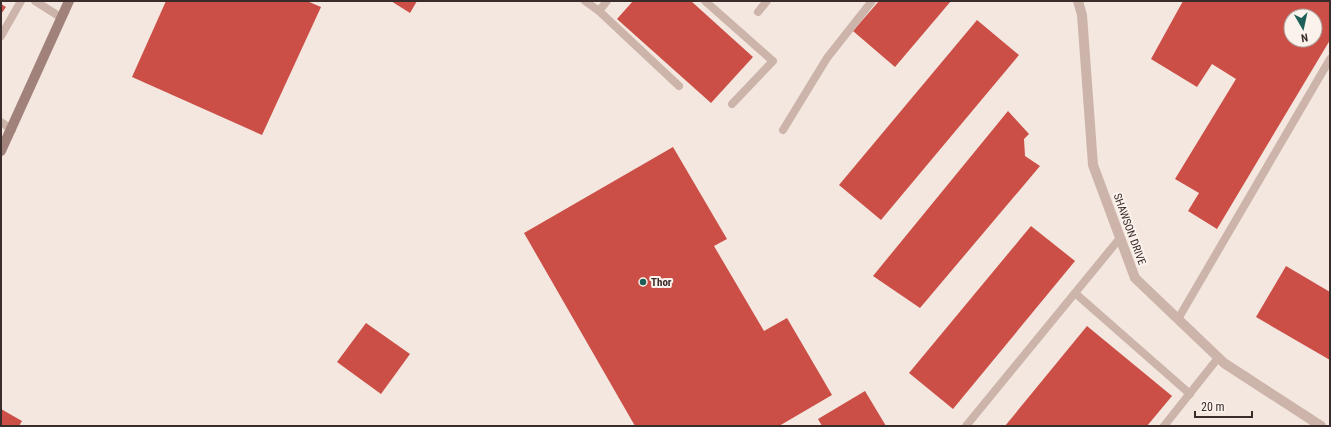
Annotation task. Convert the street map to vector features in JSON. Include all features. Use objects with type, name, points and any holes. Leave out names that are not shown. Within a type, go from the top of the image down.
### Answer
[{"type":"street","points":[[1,152],[69,1]]},
{"type":"street","name":"SHAWSON DRIVE","points":[[1078,1],[1082,15],[1093,165],[1135,278],[1224,363],[1321,426]]},
{"type":"lane","points":[[1,36],[21,1]]},
{"type":"lane","points":[[35,1],[62,18]]},
{"type":"lane","points":[[586,1],[599,11],[679,86]]},
{"type":"lane","points":[[599,11],[607,1]]},
{"type":"lane","points":[[705,1],[773,60],[732,104]]},
{"type":"lane","points":[[758,12],[767,1]]},
{"type":"lane","points":[[783,130],[827,58],[872,1]]},
{"type":"lane","points":[[1178,319],[1330,59]]},
{"type":"lane","points":[[1,122],[12,130]]},
{"type":"lane","points":[[966,426],[1120,238]]},
{"type":"lane","points":[[1075,293],[1190,394]]},
{"type":"lane","points":[[1164,426],[1218,358]]},
{"type":"building","points":[[166,1],[307,1],[321,7],[262,135],[132,77]]},
{"type":"building","points":[[391,1],[417,1],[410,13]]},
{"type":"building","points":[[633,1],[691,1],[753,57],[711,103],[617,19]]},
{"type":"building","points":[[879,1],[951,1],[895,67],[853,31]]},
{"type":"building","points":[[1183,1],[1330,1],[1330,40],[1217,229],[1188,211],[1199,193],[1175,179],[1236,79],[1212,64],[1197,87],[1151,59]]},
{"type":"building","points":[[1,4],[6,7],[1,14]]},
{"type":"building","points":[[977,20],[1019,55],[881,220],[839,185]]},
{"type":"building","points":[[1008,111],[1029,134],[1024,139],[1025,156],[1040,166],[920,308],[873,276]]},
{"type":"building","name":"Thor","points":[[673,147],[727,239],[714,246],[764,331],[787,318],[832,395],[779,426],[635,426],[524,233]]},
{"type":"building","points":[[1031,226],[1075,261],[953,409],[909,373]]},
{"type":"building","points":[[1286,266],[1330,292],[1330,360],[1256,317]]},
{"type":"building","points":[[366,323],[410,354],[381,394],[337,362]]},
{"type":"building","points":[[1087,326],[1172,396],[1147,426],[1005,426]]},
{"type":"building","points":[[865,391],[886,426],[822,426],[818,419]]},
{"type":"building","points":[[1,409],[22,421],[19,426],[1,426]]},
{"type":"place","name":"Thor","points":[[643,282]]}]
